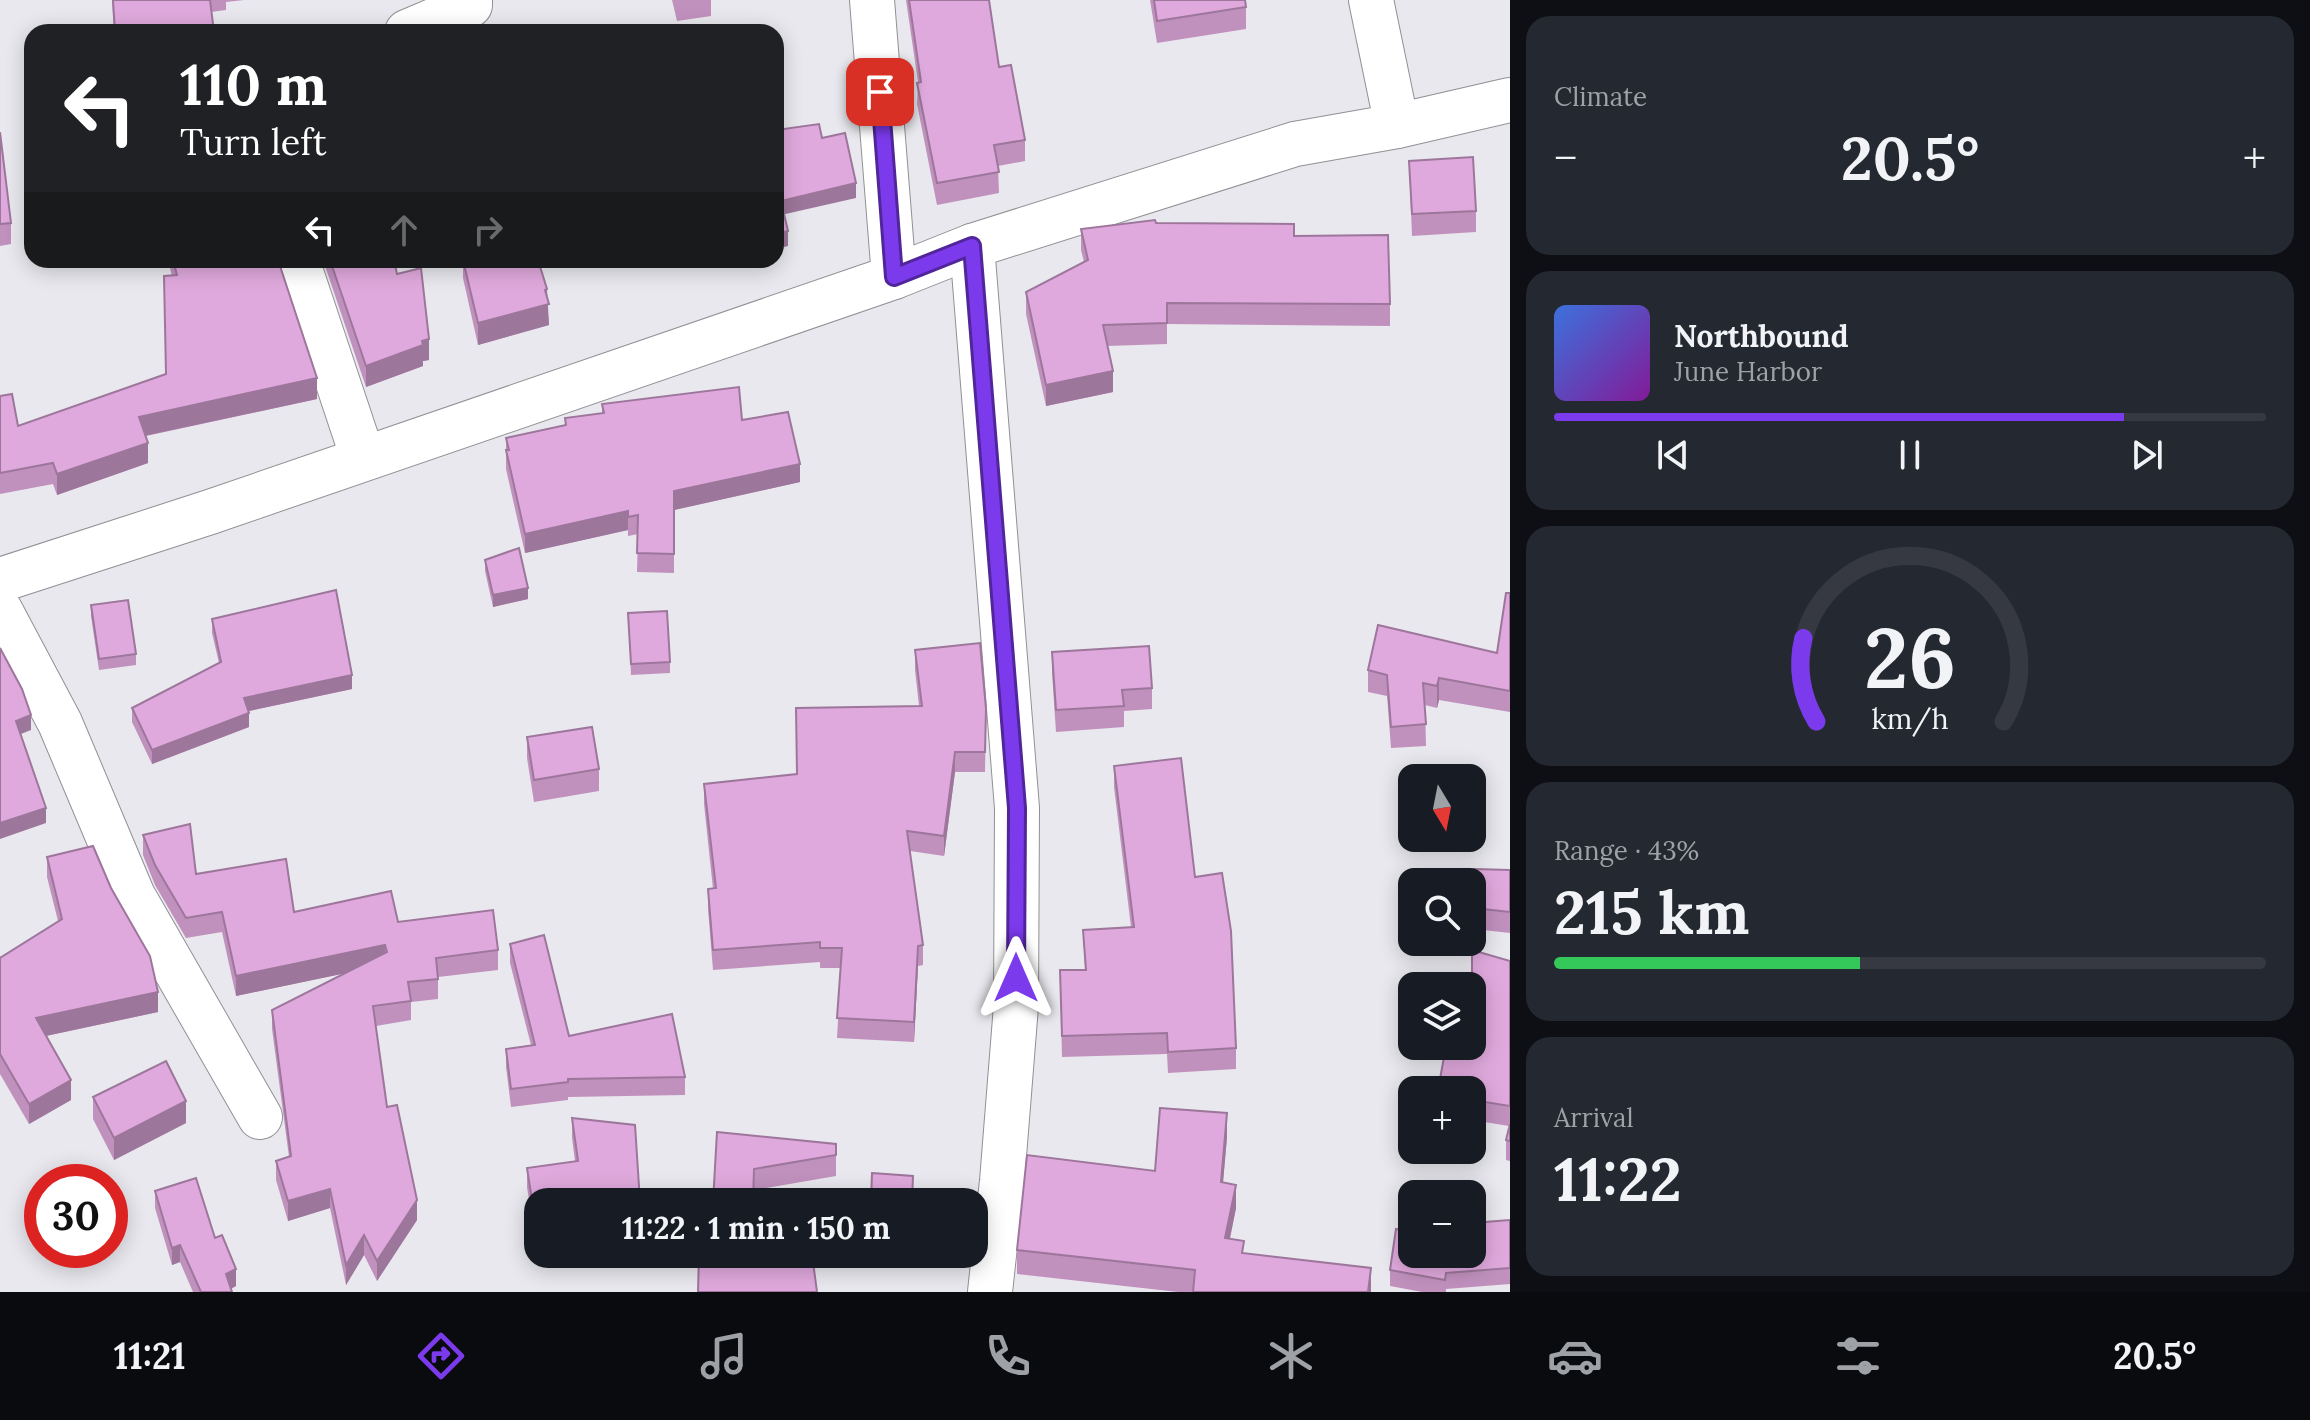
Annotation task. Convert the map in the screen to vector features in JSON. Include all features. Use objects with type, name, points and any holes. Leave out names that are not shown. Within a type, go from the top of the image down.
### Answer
[{"type":"street","points":[[426,24],[470,5],[470,0]]},
{"type":"street","points":[[872,0],[894,277]]},
{"type":"street","points":[[1371,0],[1397,126]]},
{"type":"street","points":[[0,580],[210,512],[894,277],[972,246],[1295,144],[1397,126],[1510,100]]},
{"type":"street","points":[[972,246],[1017,808],[1016,1006],[990,1292]]},
{"type":"street","points":[[300,268],[363,458]]},
{"type":"street","points":[[0,610],[60,723],[133,896],[260,1117]]},
{"type":"building","points":[[113,0],[210,0],[213,24],[114,24]]},
{"type":"building","points":[[909,0],[989,0],[999,67],[1011,65],[1025,140],[994,145],[999,172],[937,183],[917,83],[921,82]]},
{"type":"building","points":[[1154,0],[1245,0],[1246,7],[1157,21]]},
{"type":"building","points":[[819,124],[822,138],[845,133],[856,183],[784,200],[784,129]]},
{"type":"building","points":[[0,132],[11,223],[0,224]]},
{"type":"building","points":[[1473,157],[1476,211],[1412,214],[1409,161]]},
{"type":"building","points":[[1155,220],[1156,223],[1294,224],[1294,236],[1388,235],[1390,304],[1167,303],[1167,323],[1103,325],[1113,371],[1046,385],[1026,292],[1088,260],[1081,229]]},
{"type":"building","points":[[175,268],[281,268],[317,378],[139,417],[148,443],[57,474],[53,463],[0,473],[0,396],[12,394],[18,426],[166,374],[164,276],[177,275]]},
{"type":"building","points":[[333,268],[396,268],[397,274],[421,268],[429,339],[422,341],[423,345],[366,366]]},
{"type":"building","points":[[465,268],[540,268],[549,304],[478,323]]},
{"type":"building","points":[[739,387],[742,420],[788,412],[800,464],[674,491],[674,554],[637,553],[638,515],[628,517],[628,511],[525,534],[506,438],[566,425],[565,418],[604,413],[602,404]]},
{"type":"building","points":[[519,548],[528,588],[493,595],[485,560]]},
{"type":"building","points":[[336,590],[352,675],[244,698],[249,713],[152,750],[132,708],[221,662],[212,619]]},
{"type":"building","points":[[1506,593],[1510,593],[1510,691],[1439,678],[1437,686],[1423,683],[1426,724],[1391,727],[1387,675],[1368,670],[1378,625],[1497,653]]},
{"type":"building","points":[[128,600],[136,654],[99,659],[91,605]]},
{"type":"building","points":[[667,611],[670,662],[631,664],[628,613]]},
{"type":"building","points":[[980,643],[986,709],[985,752],[955,752],[944,836],[907,831],[923,945],[918,946],[914,1022],[837,1018],[842,948],[820,948],[820,942],[713,950],[708,889],[716,888],[704,784],[797,774],[796,708],[922,706],[915,650]]},
{"type":"building","points":[[1149,646],[1152,688],[1122,690],[1124,706],[1056,710],[1052,652]]},
{"type":"building","points":[[0,648],[22,689],[31,715],[16,721],[46,808],[0,823]]},
{"type":"building","points":[[592,727],[599,769],[534,780],[527,737]]},
{"type":"building","points":[[1181,758],[1195,877],[1222,873],[1231,931],[1236,1048],[1168,1052],[1167,1033],[1062,1036],[1060,970],[1086,970],[1083,930],[1134,927],[1114,766]]},
{"type":"building","points":[[190,824],[196,874],[286,859],[294,912],[391,891],[398,922],[493,910],[498,950],[436,958],[438,979],[408,982],[411,1001],[373,1006],[387,1107],[397,1105],[417,1200],[377,1261],[364,1235],[346,1265],[330,1189],[288,1201],[276,1161],[291,1156],[272,1010],[387,952],[385,945],[236,976],[222,912],[186,918],[155,865],[143,835]]},
{"type":"building","points":[[93,846],[111,888],[150,956],[158,992],[36,1018],[71,1080],[29,1104],[0,1054],[0,958],[62,919],[47,857]]},
{"type":"building","points":[[1486,869],[1510,870],[1510,912],[1486,909]]},
{"type":"building","points":[[544,935],[569,1036],[672,1014],[685,1077],[568,1079],[568,1082],[511,1089],[506,1049],[535,1045],[510,944]]},
{"type":"building","points":[[1486,954],[1510,961],[1510,1106],[1486,1102],[1486,1076],[1441,1076],[1443,1060],[1486,1060],[1486,972],[1472,972],[1472,956]]},
{"type":"building","points":[[166,1061],[186,1101],[114,1138],[93,1097]]},
{"type":"building","points":[[1160,1108],[1227,1113],[1221,1182],[1236,1185],[1225,1238],[1244,1241],[1242,1253],[1371,1268],[1368,1292],[1193,1292],[1195,1270],[1017,1250],[1027,1155],[1155,1171]]},
{"type":"building","points":[[572,1118],[635,1125],[639,1188],[530,1188],[527,1168],[578,1161]]},
{"type":"building","points":[[717,1132],[836,1144],[836,1155],[754,1169],[753,1188],[714,1188]]},
{"type":"building","points":[[872,1173],[913,1176],[913,1188],[871,1188]]},
{"type":"building","points":[[196,1178],[215,1238],[222,1235],[236,1269],[226,1274],[232,1292],[201,1292],[180,1245],[172,1248],[155,1191]]},
{"type":"building","points":[[1510,1220],[1510,1268],[1446,1273],[1445,1280],[1390,1270],[1396,1229],[1398,1268],[1486,1268],[1486,1222]]},
{"type":"building","points":[[699,1268],[814,1268],[817,1292],[698,1292]]},
{"type":"route","points":[[880,92],[894,277],[972,246],[1017,808],[1016,978]]}]
